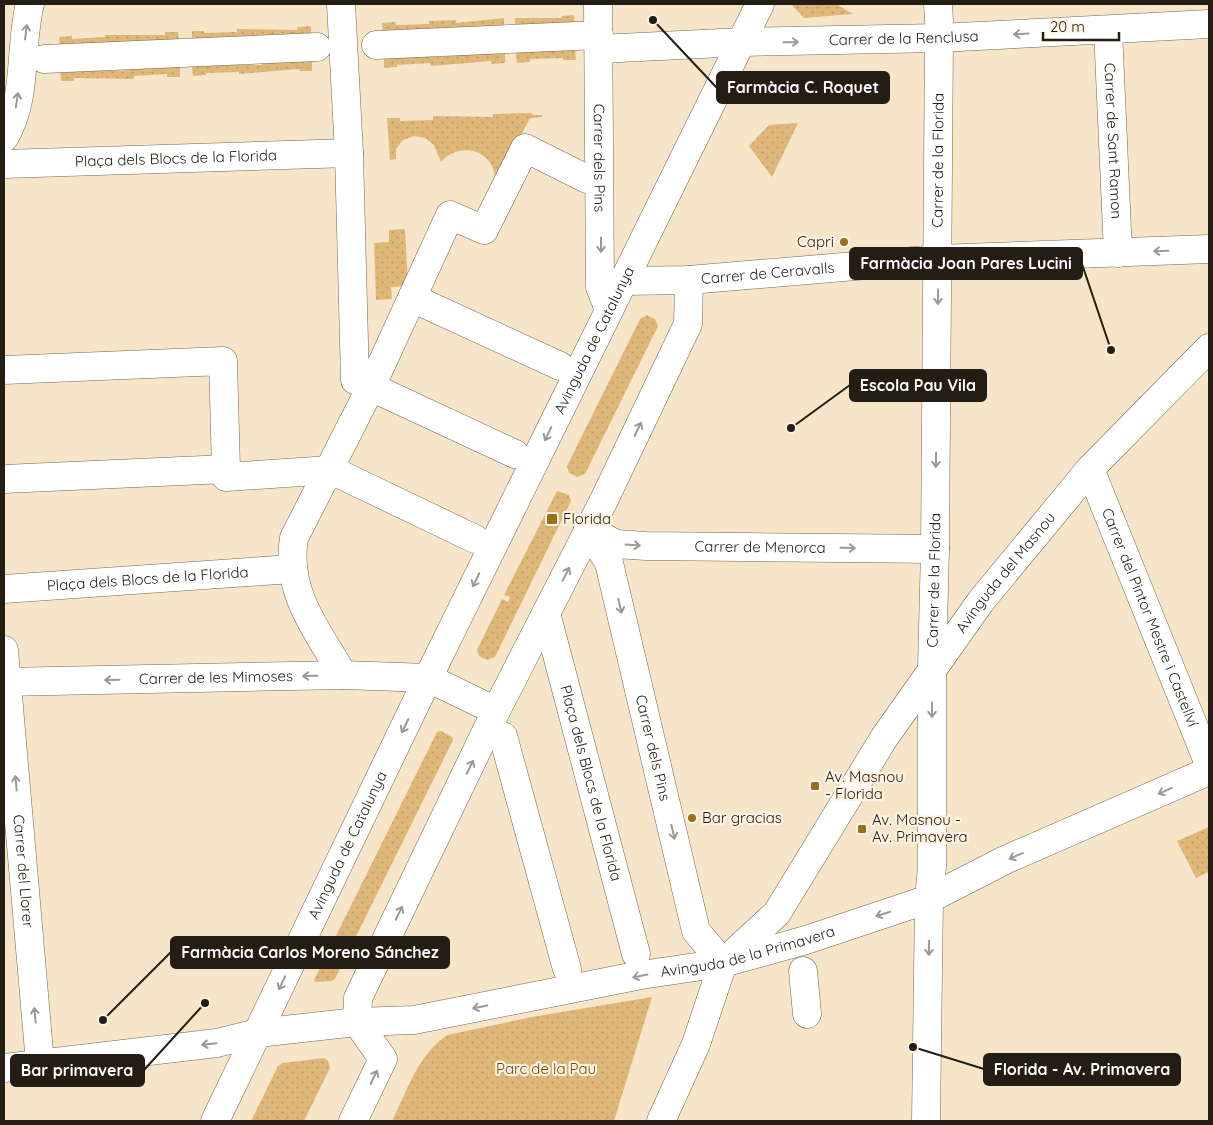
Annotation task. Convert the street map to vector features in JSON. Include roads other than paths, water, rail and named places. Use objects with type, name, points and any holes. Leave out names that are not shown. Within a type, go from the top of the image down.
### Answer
[{"type":"street","points":[[4,138],[11,126],[16,106],[30,4]]},
{"type":"street","points":[[341,4],[349,153],[355,380],[515,454]]},
{"type":"street","name":"Carrer dels Pins","points":[[598,4],[600,287],[609,310]]},
{"type":"street","name":"Avinguda de Catalunya","points":[[215,1121],[428,678],[760,4]]},
{"type":"street","name":"Carrer de la Renclusa","points":[[599,42],[742,42],[939,21],[1108,30],[1209,24]]},
{"type":"street","name":"Carrer de la Florida","points":[[926,1121],[932,866],[932,668],[935,549],[939,21]]},
{"type":"street","name":"Carrer de Sant Ramon","points":[[1108,30],[1118,253]]},
{"type":"street","points":[[376,45],[599,42]]},
{"type":"street","points":[[44,59],[317,47]]},
{"type":"street","points":[[344,675],[305,612],[292,569],[294,538],[371,387],[450,215],[484,230],[524,148],[587,179]]},
{"type":"street","name":"Plaça dels Blocs de la Florida","points":[[4,164],[349,153]]},
{"type":"street","name":"Carrer de Ceravalls","points":[[624,281],[689,280],[938,259],[1209,249]]},
{"type":"street","points":[[353,1121],[383,1059],[357,1022],[358,998],[500,723],[546,613],[688,324],[689,280]]},
{"type":"street","points":[[412,298],[560,366]]},
{"type":"street","name":"Avinguda del Masnou","points":[[723,963],[777,913],[884,738],[981,601],[1090,469],[1209,348]]},
{"type":"street","points":[[4,370],[223,361],[226,477],[330,470],[475,539]]},
{"type":"street","points":[[4,479],[226,469]]},
{"type":"street","name":"Carrer del Pintor Mestre i Castellví","points":[[1090,469],[1209,764]]},
{"type":"street","name":"Carrer dels Pins","points":[[588,529],[609,563],[696,931],[723,963]]},
{"type":"street","name":"Carrer de Menorca","points":[[588,529],[616,544],[646,546],[935,549]]},
{"type":"street","name":"Plaça dels Blocs de la Florida","points":[[4,589],[292,569]]},
{"type":"street","name":"Plaça dels Blocs de la Florida","points":[[546,613],[636,954]]},
{"type":"street","name":"Carrer del Llorer","points":[[4,650],[5,682],[40,1063]]},
{"type":"street","name":"Carrer de les Mimoses","points":[[5,682],[344,675],[428,678]]},
{"type":"street","points":[[428,678],[500,723],[567,969]]},
{"type":"street","name":"Avinguda de la Primavera","points":[[4,1068],[217,1043],[257,1032],[357,1022],[414,1020],[641,975],[723,963],[806,940],[930,899],[1005,860],[1209,771]]},
{"type":"street","points":[[661,1121],[696,1044],[723,963]]},
{"type":"street","points":[[803,971],[807,1014]]},
{"type":"place","name":"Farmàcia C. Roquet","points":[[653,20]]},
{"type":"place","name":"Capri","points":[[844,242]]},
{"type":"place","name":"Farmàcia Joan Pares Lucini","points":[[1111,350]]},
{"type":"place","name":"Escola Pau Vila","points":[[791,428]]},
{"type":"place","name":"Florida","points":[[552,519]]},
{"type":"place","name":"Av. Masnou - Florida","points":[[815,786]]},
{"type":"place","name":"Bar gracias","points":[[692,818]]},
{"type":"place","name":"Av. Masnou - Av. Primavera","points":[[862,829]]},
{"type":"place","name":"Bar primavera","points":[[205,1003]]},
{"type":"place","name":"Farmàcia Carlos Moreno Sánchez","points":[[103,1020]]},
{"type":"place","name":"Florida - Av. Primavera","points":[[913,1047]]},
{"type":"park label","name":"Parc de la Pau","points":[[546,1069]]}]
